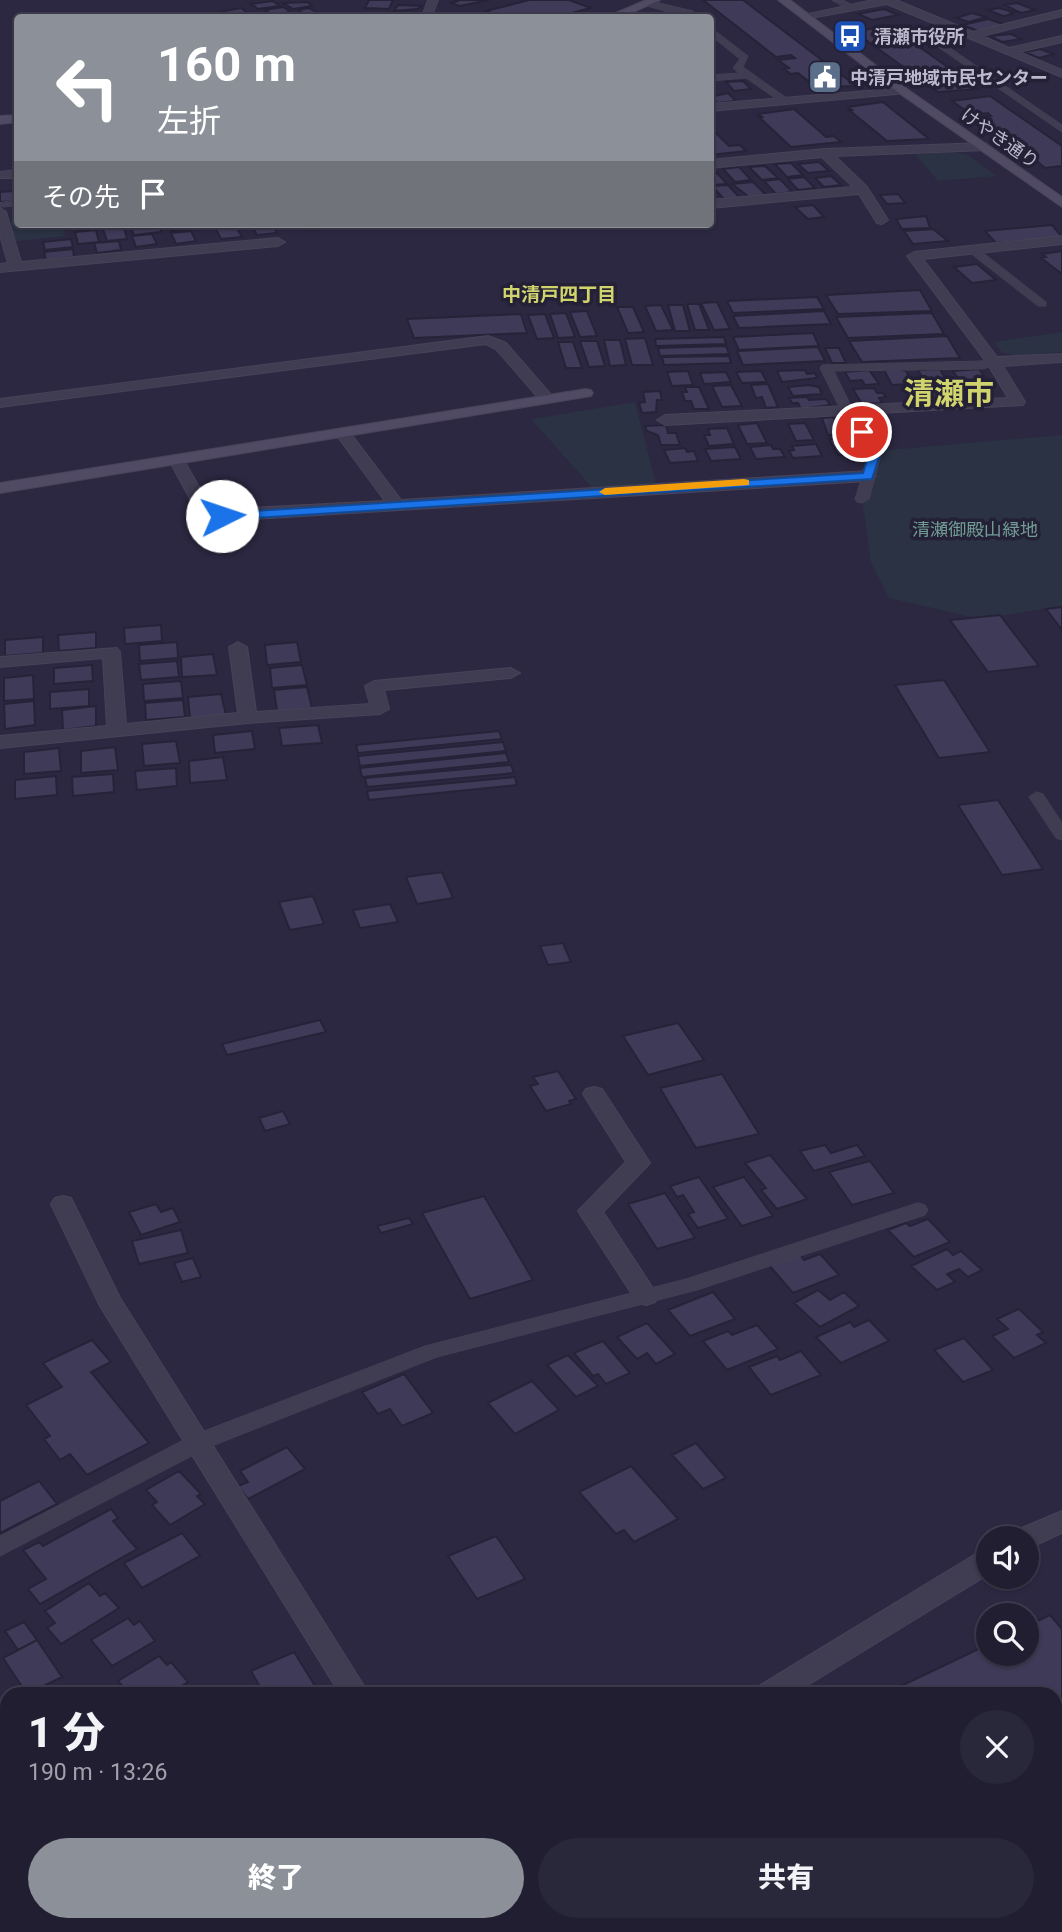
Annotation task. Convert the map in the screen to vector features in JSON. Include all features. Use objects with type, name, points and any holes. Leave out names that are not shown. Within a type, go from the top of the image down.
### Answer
[{"type":"street","name":"けやき通り","points":[[783,0],[903,91],[1062,204]]},
{"type":"street","points":[[805,16],[888,0],[1062,74]]},
{"type":"street","points":[[619,14],[651,1]]},
{"type":"street","points":[[971,36],[1061,14]]},
{"type":"street","points":[[1009,51],[1062,39]]},
{"type":"street","points":[[714,107],[903,91]]},
{"type":"street","points":[[714,164],[825,153],[983,147]]},
{"type":"street","points":[[825,153],[863,190],[882,220]]},
{"type":"street","points":[[714,204],[863,190]]},
{"type":"street","points":[[2,215],[15,266]]},
{"type":"street","points":[[665,421],[1018,402],[993,362],[914,256],[1062,240]]},
{"type":"street","points":[[0,268],[278,242]]},
{"type":"street","points":[[0,403],[488,340],[501,346],[547,399]]},
{"type":"street","points":[[993,362],[1062,358]]},
{"type":"street","points":[[0,488],[586,393]]},
{"type":"street","points":[[343,433],[396,505]]},
{"type":"street","points":[[177,460],[206,514],[222,516],[868,476]]},
{"type":"street","points":[[238,647],[248,718]]},
{"type":"street","points":[[0,662],[111,652],[117,731]]},
{"type":"street","points":[[0,742],[248,718],[380,709],[374,686],[511,673]]},
{"type":"street","points":[[594,1094],[638,1163],[590,1211],[646,1297]]},
{"type":"street","points":[[63,1204],[109,1300],[351,1687]]},
{"type":"street","points":[[1039,1532],[1062,1521]]},
{"type":"street","points":[[780,1687],[976,1568]]},
{"type":"lane","points":[[836,0],[852,7]]},
{"type":"lane","points":[[651,1],[691,14]]},
{"type":"lane","points":[[957,30],[930,38],[1062,129]]},
{"type":"lane","points":[[714,33],[744,58],[738,68],[785,101]]},
{"type":"lane","points":[[714,78],[747,75]]},
{"type":"lane","points":[[973,250],[1042,304]]},
{"type":"lane","points":[[862,499],[876,451],[848,413],[826,368],[982,365],[993,362]]},
{"type":"lane","points":[[1037,797],[1062,835]]},
{"type":"lane","points":[[0,1547],[199,1442],[432,1351],[690,1285],[918,1210]]},
{"type":"green space","points":[[954,152],[968,155],[997,176],[938,181],[915,154]]},
{"type":"green space","points":[[14,220],[14,228],[63,228],[65,236],[8,242],[3,222]]},
{"type":"green space","points":[[1062,332],[1062,352],[1016,355],[1002,353],[994,342]]},
{"type":"green space","points":[[635,402],[657,488],[596,492],[531,419]]},
{"type":"green space","name":"清瀬御殿山緑地","points":[[1062,435],[1062,606],[980,619],[889,598],[871,563],[862,499],[876,451]]},
{"type":"building","points":[[369,0],[393,0],[389,9],[365,8]]},
{"type":"building","points":[[454,0],[489,0],[460,6],[451,3],[457,1]]},
{"type":"building","points":[[529,0],[569,0],[591,8],[568,14],[493,14],[486,11]]},
{"type":"building","points":[[703,0],[743,0],[856,86],[816,87],[798,73],[791,74],[784,69],[789,68],[778,60],[795,58],[791,55],[776,57]]},
{"type":"building","points":[[273,1],[280,6],[258,9],[251,4]]},
{"type":"building","points":[[308,2],[312,6],[293,9],[283,3]]},
{"type":"building","points":[[1017,3],[1035,10],[1021,13],[1005,5]]},
{"type":"building","points":[[398,5],[422,6],[394,11]]},
{"type":"building","points":[[283,7],[291,12],[271,14],[265,10]]},
{"type":"building","points":[[241,8],[249,14],[222,14],[219,12]]},
{"type":"building","points":[[309,8],[319,14],[298,14],[303,13],[298,10]]},
{"type":"building","points":[[999,8],[1014,14],[1003,16],[988,10]]},
{"type":"building","points":[[884,9],[898,15],[872,20],[858,14]]},
{"type":"building","points":[[972,13],[986,17],[969,22],[956,18]]},
{"type":"building","points":[[988,19],[1006,25],[978,31],[963,25]]},
{"type":"building","points":[[888,25],[979,89],[938,92],[855,32]]},
{"type":"building","points":[[1011,34],[1021,39],[1002,42],[990,36]]},
{"type":"building","points":[[1040,49],[1054,54],[1039,58],[1025,52]]},
{"type":"building","points":[[743,81],[751,89],[734,91],[726,82]]},
{"type":"building","points":[[728,93],[736,101],[717,103],[714,96]]},
{"type":"building","points":[[990,96],[1062,146],[1062,166],[1045,168],[1024,150],[975,118],[991,116],[988,113],[972,115],[952,101]]},
{"type":"building","points":[[883,102],[929,139],[887,141],[848,107]]},
{"type":"building","points":[[794,109],[826,137],[834,136],[841,142],[791,147],[758,114]]},
{"type":"building","points":[[714,131],[729,146],[740,145],[746,151],[714,155]]},
{"type":"building","points":[[819,162],[829,171],[808,173],[798,164]]},
{"type":"building","points":[[791,163],[803,175],[787,177],[775,164]]},
{"type":"building","points":[[765,166],[778,178],[762,180],[749,167]]},
{"type":"building","points":[[739,167],[751,180],[735,182],[723,169]]},
{"type":"building","points":[[714,172],[716,172],[727,184],[714,185]]},
{"type":"building","points":[[831,176],[841,185],[824,187],[815,178]]},
{"type":"building","points":[[804,177],[815,188],[798,190],[788,179]]},
{"type":"building","points":[[780,179],[792,192],[776,194],[764,181]]},
{"type":"building","points":[[753,182],[766,195],[749,197],[732,184]]},
{"type":"building","points":[[728,185],[740,198],[724,199],[714,186]]},
{"type":"building","points":[[13,191],[14,201],[0,202],[0,192]]},
{"type":"building","points":[[898,194],[905,203],[887,204],[880,195]]},
{"type":"building","points":[[813,205],[824,217],[808,219],[795,207]]},
{"type":"building","points":[[926,216],[930,228],[902,229],[896,219]]},
{"type":"building","points":[[1052,225],[1062,237],[996,243],[985,231]]},
{"type":"building","points":[[124,228],[127,239],[107,241],[103,229]]},
{"type":"building","points":[[131,228],[160,228],[161,232],[134,235]]},
{"type":"building","points":[[170,228],[190,230],[171,231]]},
{"type":"building","points":[[237,228],[242,237],[221,239],[216,229]]},
{"type":"building","points":[[253,228],[274,228],[277,233],[257,235]]},
{"type":"building","points":[[933,229],[948,241],[913,244],[904,231]]},
{"type":"building","points":[[96,230],[99,242],[78,244],[75,232]]},
{"type":"building","points":[[191,231],[196,241],[176,244],[171,233]]},
{"type":"building","points":[[152,234],[157,244],[136,247],[132,236]]},
{"type":"building","points":[[71,239],[73,247],[45,250],[43,242]]},
{"type":"building","points":[[119,241],[121,250],[97,253],[94,243]]},
{"type":"building","points":[[73,249],[74,257],[46,260],[44,252]]},
{"type":"building","points":[[1062,251],[1062,274],[1041,258],[1046,257],[1042,254]]},
{"type":"building","points":[[977,264],[996,280],[972,283],[954,267]]},
{"type":"building","points":[[920,290],[932,311],[838,314],[826,295]]},
{"type":"building","points":[[817,297],[824,309],[733,313],[727,301]]},
{"type":"building","points":[[717,302],[730,329],[714,330],[701,303]]},
{"type":"building","points":[[687,304],[699,304],[709,330],[695,330]]},
{"type":"building","points":[[661,305],[673,330],[656,331],[645,306]]},
{"type":"building","points":[[668,305],[683,305],[690,331],[675,331]]},
{"type":"building","points":[[617,307],[633,307],[644,332],[628,333]]},
{"type":"building","points":[[587,311],[597,336],[580,337],[570,312]]},
{"type":"building","points":[[824,311],[831,324],[739,328],[733,316]]},
{"type":"building","points":[[566,313],[575,337],[558,338],[550,314]]},
{"type":"building","points":[[932,313],[944,334],[848,338],[836,317]]},
{"type":"building","points":[[521,314],[527,333],[414,338],[407,319]]},
{"type":"building","points":[[545,314],[554,338],[537,339],[528,315]]},
{"type":"building","points":[[813,333],[819,346],[739,350],[733,337]]},
{"type":"building","points":[[947,336],[960,358],[862,362],[849,341]]},
{"type":"building","points":[[724,337],[726,344],[656,346],[655,339]]},
{"type":"building","points":[[645,338],[653,365],[632,365],[625,339]]},
{"type":"building","points":[[604,340],[620,340],[626,365],[610,366]]},
{"type":"building","points":[[580,341],[597,341],[605,366],[589,367]]},
{"type":"building","points":[[558,342],[573,342],[582,368],[566,368]]},
{"type":"building","points":[[726,346],[729,354],[660,356],[658,348]]},
{"type":"building","points":[[818,347],[825,361],[743,365],[737,351]]},
{"type":"building","points":[[825,348],[839,348],[846,363],[832,363]]},
{"type":"building","points":[[729,356],[731,363],[664,365],[662,357]]},
{"type":"building","points":[[940,369],[947,382],[927,385],[918,370]]},
{"type":"building","points":[[979,369],[991,385],[964,387],[953,371]]},
{"type":"building","points":[[805,370],[807,374],[815,373],[817,378],[782,382],[777,371]]},
{"type":"building","points":[[869,370],[879,384],[865,385],[862,380],[850,381],[845,372]]},
{"type":"building","points":[[884,370],[906,371],[911,381],[906,381],[908,384],[892,385]]},
{"type":"building","points":[[688,371],[693,385],[672,386],[667,372]]},
{"type":"building","points":[[761,371],[767,382],[742,383],[736,372]]},
{"type":"building","points":[[726,372],[731,382],[704,384],[700,373]]},
{"type":"building","points":[[768,384],[778,407],[766,408],[762,397],[756,398],[751,385]]},
{"type":"building","points":[[731,385],[742,406],[722,407],[712,386]]},
{"type":"building","points":[[685,387],[699,387],[709,409],[694,409],[691,401],[685,401],[682,392],[687,392]]},
{"type":"building","points":[[788,387],[819,387],[822,394],[793,396]]},
{"type":"building","points":[[940,387],[944,394],[938,394],[941,400],[916,401],[908,389]]},
{"type":"building","points":[[874,388],[877,393],[883,393],[886,397],[879,398],[882,403],[862,404],[853,389]]},
{"type":"building","points":[[660,391],[662,400],[657,400],[656,412],[642,413],[639,403],[645,402],[643,392]]},
{"type":"building","points":[[807,397],[809,400],[826,399],[830,405],[801,409],[798,403],[792,403],[789,398]]},
{"type":"building","points":[[833,417],[835,421],[841,420],[848,434],[828,435],[822,418]]},
{"type":"building","points":[[757,423],[767,443],[747,444],[738,425]]},
{"type":"building","points":[[805,423],[814,440],[796,441],[788,424]]},
{"type":"building","points":[[666,425],[668,433],[676,433],[680,445],[661,445],[658,435],[647,431],[645,426]]},
{"type":"building","points":[[727,428],[734,444],[709,446],[704,435],[710,435],[708,429]]},
{"type":"building","points":[[850,438],[858,453],[838,455],[829,439]]},
{"type":"building","points":[[816,444],[822,456],[793,458],[789,451],[794,450],[792,446]]},
{"type":"building","points":[[771,445],[773,449],[780,449],[785,457],[756,459],[750,447]]},
{"type":"building","points":[[735,447],[741,459],[711,461],[705,449]]},
{"type":"building","points":[[685,448],[687,452],[694,451],[698,461],[670,463],[664,450]]},
{"type":"building","points":[[1062,607],[1062,630],[1046,609]]},
{"type":"building","points":[[1000,615],[1039,666],[988,672],[950,620]]},
{"type":"building","points":[[161,625],[162,641],[125,644],[124,628]]},
{"type":"building","points":[[96,632],[96,648],[59,651],[58,635]]},
{"type":"building","points":[[43,637],[43,653],[5,656],[5,640]]},
{"type":"building","points":[[177,642],[178,658],[140,661],[139,645]]},
{"type":"building","points":[[297,642],[301,662],[267,665],[265,645]]},
{"type":"building","points":[[213,654],[217,675],[182,677],[181,657]]},
{"type":"building","points":[[177,661],[179,677],[141,680],[139,664]]},
{"type":"building","points":[[92,665],[93,681],[54,684],[54,668]]},
{"type":"building","points":[[302,665],[307,685],[272,688],[270,668]]},
{"type":"building","points":[[33,675],[34,699],[4,701],[4,678]]},
{"type":"building","points":[[944,680],[990,752],[939,758],[895,685]]},
{"type":"building","points":[[181,681],[183,698],[144,701],[143,684]]},
{"type":"building","points":[[307,687],[312,708],[277,711],[274,690]]},
{"type":"building","points":[[89,689],[89,706],[50,709],[50,692]]},
{"type":"building","points":[[221,694],[226,715],[190,718],[188,697]]},
{"type":"building","points":[[183,700],[185,717],[146,720],[145,703]]},
{"type":"building","points":[[34,701],[35,725],[5,729],[4,704]]},
{"type":"building","points":[[96,706],[96,726],[63,730],[62,710]]},
{"type":"building","points":[[318,725],[322,743],[282,746],[279,728]]},
{"type":"building","points":[[252,731],[255,749],[215,753],[213,735]]},
{"type":"building","points":[[499,731],[502,739],[358,753],[356,745]]},
{"type":"building","points":[[176,741],[180,763],[144,766],[142,744]]},
{"type":"building","points":[[503,742],[506,751],[360,766],[358,756]]},
{"type":"building","points":[[115,747],[118,770],[81,773],[81,751]]},
{"type":"building","points":[[59,748],[61,771],[24,774],[24,752]]},
{"type":"building","points":[[506,753],[509,762],[362,777],[360,768]]},
{"type":"building","points":[[223,757],[227,780],[190,783],[189,761]]},
{"type":"building","points":[[511,765],[514,773],[367,787],[365,778]]},
{"type":"building","points":[[176,768],[177,786],[137,790],[135,771]]},
{"type":"building","points":[[113,774],[114,792],[73,796],[72,777]]},
{"type":"building","points":[[56,776],[57,795],[15,799],[15,780]]},
{"type":"building","points":[[515,777],[517,785],[369,800],[367,791]]},
{"type":"building","points":[[998,800],[1043,869],[1002,875],[958,805]]},
{"type":"building","points":[[442,872],[453,898],[417,904],[406,877]]},
{"type":"building","points":[[313,896],[324,924],[290,930],[279,902]]},
{"type":"building","points":[[390,904],[398,922],[360,928],[353,910]]},
{"type":"building","points":[[563,943],[571,962],[548,965],[540,946]]},
{"type":"building","points":[[320,1020],[326,1032],[227,1055],[222,1044]]},
{"type":"building","points":[[678,1023],[704,1060],[648,1075],[623,1036]]},
{"type":"building","points":[[558,1071],[576,1099],[569,1101],[571,1104],[546,1111],[530,1086],[538,1084],[533,1077]]},
{"type":"building","points":[[722,1074],[759,1134],[696,1148],[660,1088]]},
{"type":"building","points":[[283,1111],[290,1124],[265,1131],[259,1118]]},
{"type":"building","points":[[825,1145],[831,1153],[857,1145],[865,1156],[814,1171],[800,1151]]},
{"type":"building","points":[[770,1155],[807,1199],[777,1209],[761,1190],[766,1188],[745,1163]]},
{"type":"building","points":[[870,1161],[894,1193],[852,1205],[829,1172]]},
{"type":"building","points":[[699,1177],[728,1219],[698,1228],[688,1214],[694,1212],[683,1195],[677,1197],[670,1186]]},
{"type":"building","points":[[744,1177],[773,1216],[742,1226],[713,1187]]},
{"type":"building","points":[[665,1193],[695,1238],[657,1249],[628,1204]]},
{"type":"building","points":[[484,1196],[533,1280],[470,1299],[422,1213]]},
{"type":"building","points":[[156,1204],[161,1212],[173,1208],[180,1222],[141,1235],[129,1212]]},
{"type":"building","points":[[409,1218],[413,1224],[381,1233],[377,1226]]},
{"type":"building","points":[[928,1219],[950,1242],[914,1257],[888,1230],[906,1223],[910,1226]]},
{"type":"building","points":[[181,1230],[188,1253],[139,1264],[132,1241]]},
{"type":"building","points":[[947,1249],[953,1255],[961,1251],[982,1270],[968,1277],[959,1269],[947,1274],[955,1282],[937,1290],[911,1266]]},
{"type":"building","points":[[799,1253],[804,1260],[820,1254],[839,1275],[793,1293],[769,1265]]},
{"type":"building","points":[[193,1258],[201,1277],[182,1282],[174,1263]]},
{"type":"building","points":[[818,1290],[830,1300],[844,1292],[859,1306],[820,1327],[794,1303]]},
{"type":"building","points":[[713,1292],[735,1319],[690,1336],[668,1310]]},
{"type":"building","points":[[1019,1309],[1043,1332],[1037,1335],[1046,1343],[1014,1358],[992,1336],[1008,1329],[997,1319]]},
{"type":"building","points":[[869,1320],[889,1341],[841,1363],[816,1337],[850,1322],[854,1327]]},
{"type":"building","points":[[647,1323],[675,1354],[656,1364],[647,1353],[637,1359],[617,1337]]},
{"type":"building","points":[[757,1325],[778,1349],[727,1370],[703,1341],[728,1331],[732,1335]]},
{"type":"building","points":[[964,1338],[993,1370],[963,1382],[934,1350]]},
{"type":"building","points":[[92,1340],[111,1362],[91,1372],[149,1443],[87,1475],[70,1454],[60,1460],[44,1439],[50,1436],[26,1405],[62,1387],[43,1363]]},
{"type":"building","points":[[603,1341],[630,1373],[606,1384],[598,1374],[593,1376],[574,1353]]},
{"type":"building","points":[[801,1351],[821,1375],[771,1395],[749,1367],[777,1356],[780,1360]]},
{"type":"building","points":[[568,1355],[598,1386],[576,1397],[547,1365]]},
{"type":"building","points":[[404,1374],[433,1413],[402,1426],[390,1409],[378,1414],[362,1392]]},
{"type":"building","points":[[532,1381],[559,1410],[515,1434],[488,1403]]},
{"type":"building","points":[[696,1443],[726,1478],[703,1489],[672,1455]]},
{"type":"building","points":[[287,1447],[305,1469],[248,1499],[238,1486],[248,1482],[240,1471]]},
{"type":"building","points":[[631,1466],[678,1519],[634,1542],[624,1530],[616,1534],[579,1492]]},
{"type":"building","points":[[179,1471],[201,1494],[197,1496],[205,1504],[170,1525],[152,1505],[157,1502],[146,1490]]},
{"type":"building","points":[[39,1481],[57,1504],[0,1533],[0,1501]]},
{"type":"building","points":[[111,1509],[118,1518],[113,1521],[137,1549],[40,1604],[28,1589],[46,1579],[23,1550],[39,1542],[43,1546]]},
{"type":"building","points":[[182,1533],[200,1556],[142,1588],[124,1563]]},
{"type":"building","points":[[496,1536],[525,1579],[477,1599],[448,1556]]},
{"type":"building","points":[[89,1583],[100,1596],[105,1593],[119,1608],[61,1644],[47,1628],[55,1623],[45,1611]]},
{"type":"building","points":[[1050,1615],[1062,1629],[1062,1687],[899,1687],[976,1650],[976,1666],[1039,1666],[1039,1620]]},
{"type":"building","points":[[128,1618],[134,1625],[140,1621],[155,1641],[112,1666],[91,1640]]},
{"type":"building","points":[[24,1622],[37,1640],[18,1650],[5,1631]]},
{"type":"building","points":[[37,1640],[62,1677],[41,1687],[22,1687],[3,1658]]},
{"type":"building","points":[[294,1652],[316,1687],[260,1687],[251,1671]]},
{"type":"building","points":[[159,1656],[167,1665],[171,1662],[188,1682],[180,1687],[123,1687],[118,1681]]},
{"type":"slow traffic","points":[[605,492],[744,483]]},
{"type":"place","name":"清瀬市役所","points":[[850,36]]},
{"type":"place","name":"中清戸地域市民センター","points":[[825,77]]},
{"type":"district","name":"中清戸四丁目","points":[[559,294]]},
{"type":"district","name":"清瀬市","points":[[949,393]]},
{"type":"route","points":[[222,516],[868,476],[876,451],[862,432]]}]
